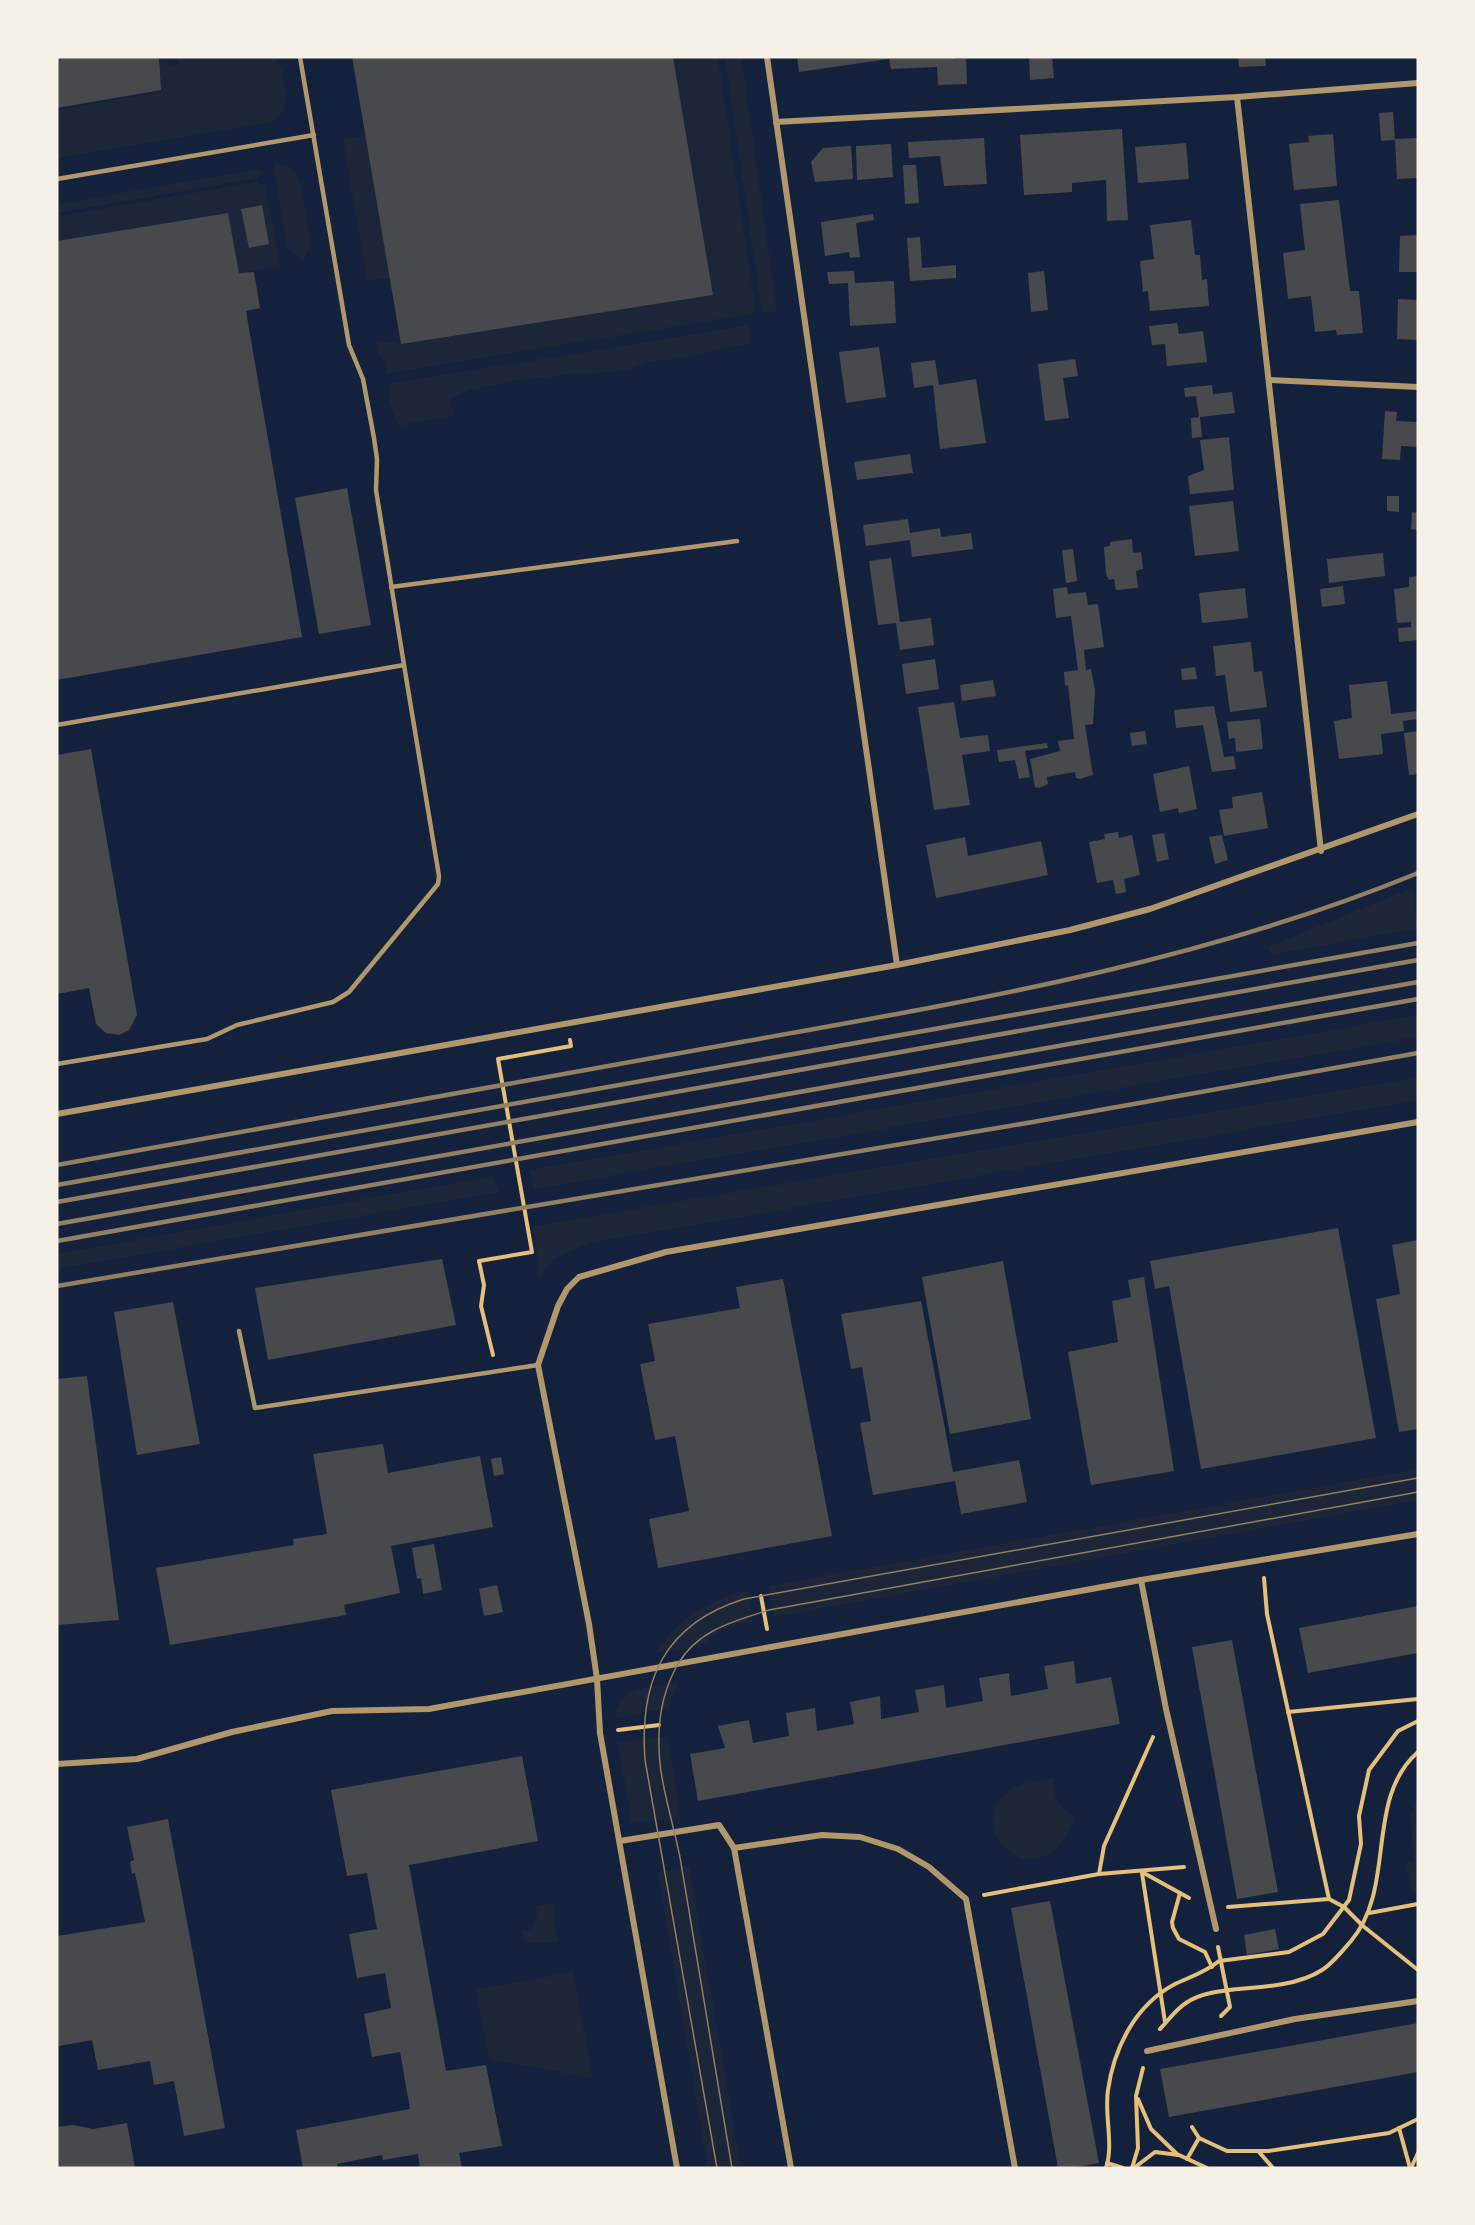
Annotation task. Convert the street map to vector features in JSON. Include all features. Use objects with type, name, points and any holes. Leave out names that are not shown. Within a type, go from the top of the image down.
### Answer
[{"type":"street","points":[[767,57],[897,965]]},
{"type":"street","points":[[776,122],[1237,97],[1418,83]]},
{"type":"street","points":[[1237,97],[1321,850]]},
{"type":"street","points":[[1270,380],[1418,387]]},
{"type":"street","points":[[57,1114],[897,965],[1070,930],[1150,909],[1418,814]]},
{"type":"street","points":[[678,2168],[600,1733],[597,1678],[589,1624],[538,1365],[558,1306],[567,1289],[579,1277],[666,1252],[1418,1122]]},
{"type":"street","points":[[57,1764],[137,1759],[232,1732],[332,1711],[429,1709],[1141,1580],[1262,1562],[1418,1534]]},
{"type":"street","points":[[1141,1580],[1166,1709],[1216,1929]]},
{"type":"street","points":[[620,1841],[719,1825],[734,1848],[791,2168]]},
{"type":"street","points":[[734,1848],[822,1835],[860,1837],[898,1849],[929,1867],[966,1899],[1015,2168]]},
{"type":"street","points":[[1147,2051],[1295,2019],[1418,2001]]},
{"type":"lane","points":[[57,1064],[207,1039],[237,1025],[333,1002],[349,992],[438,884],[439,876],[376,490],[377,459],[374,438],[363,379],[349,345],[300,57]]},
{"type":"lane","points":[[57,179],[314,135]]},
{"type":"lane","points":[[391,587],[737,541]]},
{"type":"lane","points":[[57,725],[404,665]]},
{"type":"lane","points":[[239,1331],[255,1408],[538,1365]]},
{"type":"path","points":[[496,1370],[482,1306],[484,1285],[479,1261],[532,1252],[498,1059],[565,1047]]},
{"type":"path","points":[[1262,1562],[1267,1614],[1329,1899]]},
{"type":"path","points":[[761,1596],[771,1647]]},
{"type":"path","points":[[1288,1712],[1418,1699]]},
{"type":"path","points":[[1100,1874],[1104,1846],[1166,1709]]},
{"type":"path","points":[[1123,2168],[1107,2165],[1107,2091],[1116,2053],[1125,2032],[1141,2012],[1160,1995],[1172,1986],[1212,1968],[1219,1960],[1289,1953],[1323,1934],[1349,1900],[1361,1844],[1359,1816],[1369,1770],[1398,1731],[1418,1721]]},
{"type":"path","points":[[614,1730],[659,1725]]},
{"type":"path","points":[[1133,2168],[1137,2148],[1136,2097],[1147,2051],[1165,2023],[1186,2003],[1216,1991],[1280,1985],[1322,1970],[1363,1926],[1369,1913],[1382,1860],[1388,1806],[1403,1766],[1418,1752]]},
{"type":"path","points":[[966,1899],[1100,1874],[1142,1872],[1202,1864]]},
{"type":"path","points":[[1142,1872],[1212,1908],[1329,1899],[1344,1907],[1363,1926],[1418,1970]]},
{"type":"path","points":[[1142,1872],[1165,2023]]},
{"type":"path","points":[[1180,1893],[1172,1922],[1173,1928],[1179,1939],[1205,1952],[1212,1968]]},
{"type":"path","points":[[1369,1913],[1418,1904]]},
{"type":"path","points":[[1204,2039],[1208,2028],[1230,2007],[1219,1960]]},
{"type":"path","points":[[1136,2097],[1151,2129],[1179,2155],[1207,2168]]},
{"type":"path","points":[[1191,2127],[1199,2139],[1227,2151],[1259,2151],[1389,2133],[1418,2119]]},
{"type":"path","points":[[1398,2128],[1410,2168]]},
{"type":"path","points":[[1187,2159],[1199,2139]]},
{"type":"path","points":[[1259,2151],[1273,2168]]},
{"type":"path","points":[[1133,2168],[1155,2152],[1179,2155]]},
{"type":"path","points":[[1410,2168],[1418,2152]]},
{"type":"shaded area","points":[[179,57],[274,57],[281,68],[284,83],[283,112],[270,122],[57,158],[57,110],[161,92],[159,62],[166,61],[169,67],[179,64]]},
{"type":"shaded area","points":[[673,57],[718,57],[756,313],[386,374],[385,361],[379,356],[376,341],[401,344],[713,295]]},
{"type":"shaded area","points":[[725,57],[741,57],[777,311],[762,313]]},
{"type":"shaded area","points":[[366,136],[390,278],[367,281],[343,139]]},
{"type":"shaded area","points":[[273,164],[287,165],[295,171],[300,181],[311,244],[303,261],[287,247]]},
{"type":"shaded area","points":[[260,169],[267,174],[258,175],[257,178],[57,213],[57,204]]},
{"type":"shaded area","points":[[258,182],[259,185],[265,184],[280,267],[239,273],[228,213],[57,241],[57,216]],"holes":[[[261,205],[269,244],[249,248],[241,209]]]},
{"type":"shaded area","points":[[748,325],[751,343],[672,360],[653,361],[618,372],[573,374],[512,381],[468,391],[450,399],[454,415],[398,426],[390,402],[389,384]]},
{"type":"shaded area","points":[[1412,888],[1418,928],[1271,955],[1268,947]]},
{"type":"shaded area","points":[[1418,1015],[1418,1037],[534,1189],[530,1170]]},
{"type":"shaded area","points":[[1418,1077],[1418,1100],[590,1243],[554,1259],[540,1277],[533,1226]]},
{"type":"shaded area","points":[[494,1176],[499,1192],[57,1269],[57,1254]]},
{"type":"shaded area","points":[[1418,1469],[1418,1500],[774,1617],[768,1586]]},
{"type":"shaded area","points":[[747,1590],[753,1621],[723,1629],[699,1647],[654,1654],[674,1630],[694,1613],[718,1600]]},
{"type":"shaded area","points":[[678,1683],[669,1708],[615,1718],[618,1707],[630,1693],[647,1687]]},
{"type":"shaded area","points":[[668,1736],[680,1817],[632,1824],[618,1743]]},
{"type":"shaded area","points":[[1049,1778],[1053,1779],[1057,1801],[1074,1817],[1061,1843],[1044,1856],[1027,1859],[1012,1853],[999,1841],[993,1826],[994,1809],[1010,1790]]},
{"type":"shaded area","points":[[1418,1798],[1418,1893],[1412,1894],[1406,1863],[1413,1861],[1411,1815]]},
{"type":"shaded area","points":[[689,1866],[741,2168],[708,2168],[658,1872]]},
{"type":"shaded area","points":[[552,1903],[558,1942],[525,1943],[522,1931],[531,1929],[537,1915],[536,1906]]},
{"type":"shaded area","points":[[573,1972],[593,2078],[489,2059],[476,1989]]},
{"type":"building","points":[[57,57],[159,57],[161,90],[57,108]]},
{"type":"building","points":[[352,57],[673,57],[713,295],[401,344]]},
{"type":"building","points":[[797,57],[954,57],[955,59],[966,59],[967,84],[938,85],[937,67],[891,69],[889,59],[799,72]]},
{"type":"building","points":[[1029,57],[1052,57],[1054,78],[1030,80]]},
{"type":"building","points":[[1238,57],[1265,57],[1266,66],[1239,67]]},
{"type":"building","points":[[1393,112],[1395,140],[1381,141],[1379,113]]},
{"type":"building","points":[[1122,129],[1128,220],[1107,221],[1106,180],[1072,183],[1072,192],[1024,195],[1020,135]]},
{"type":"building","points":[[1333,134],[1337,186],[1294,190],[1289,144],[1309,142],[1308,136]]},
{"type":"building","points":[[984,138],[987,184],[944,186],[940,156],[909,158],[908,142]]},
{"type":"building","points":[[1418,138],[1418,178],[1397,179],[1395,139]]},
{"type":"building","points":[[1186,143],[1189,179],[1138,183],[1135,147]]},
{"type":"building","points":[[891,144],[893,177],[857,180],[856,146]]},
{"type":"building","points":[[851,146],[853,179],[815,182],[811,162],[823,148]]},
{"type":"building","points":[[903,165],[916,165],[919,203],[905,204]]},
{"type":"building","points":[[1339,200],[1350,291],[1359,291],[1363,333],[1337,335],[1336,330],[1315,332],[1311,296],[1288,299],[1283,253],[1305,250],[1300,204]]},
{"type":"building","points":[[262,205],[269,244],[249,248],[241,209]]},
{"type":"building","points":[[228,213],[239,273],[254,272],[260,308],[246,311],[302,637],[57,680],[57,241]]},
{"type":"building","points":[[873,214],[874,220],[856,223],[860,257],[850,258],[849,252],[825,256],[821,222]]},
{"type":"building","points":[[1191,220],[1195,255],[1200,255],[1202,280],[1207,279],[1209,306],[1150,311],[1148,291],[1143,292],[1140,261],[1154,259],[1150,225]]},
{"type":"building","points":[[1418,235],[1418,272],[1399,272],[1400,236]]},
{"type":"building","points":[[920,237],[922,268],[956,265],[956,278],[910,281],[907,238]]},
{"type":"building","points":[[854,271],[855,283],[894,281],[896,323],[850,326],[848,283],[829,284],[827,272]]},
{"type":"building","points":[[1044,271],[1048,310],[1031,312],[1028,273]]},
{"type":"building","points":[[1398,299],[1418,300],[1418,340],[1397,339]]},
{"type":"building","points":[[1177,323],[1179,334],[1203,331],[1207,362],[1167,366],[1165,344],[1152,345],[1149,326]]},
{"type":"building","points":[[879,347],[886,397],[846,403],[839,352]]},
{"type":"building","points":[[1075,359],[1078,376],[1063,378],[1069,418],[1045,421],[1038,364]]},
{"type":"building","points":[[935,360],[939,385],[976,379],[986,443],[940,449],[933,385],[914,388],[911,363]]},
{"type":"building","points":[[1212,385],[1213,394],[1232,392],[1235,413],[1200,417],[1202,437],[1192,438],[1191,418],[1199,417],[1196,396],[1185,397],[1184,388]]},
{"type":"building","points":[[1385,411],[1397,412],[1396,421],[1418,422],[1417,447],[1401,446],[1400,460],[1382,459]]},
{"type":"building","points":[[1229,437],[1234,490],[1190,494],[1188,476],[1204,470],[1200,440]]},
{"type":"building","points":[[910,454],[913,473],[857,480],[854,462]]},
{"type":"building","points":[[347,488],[371,625],[319,634],[295,498]]},
{"type":"building","points":[[1387,496],[1399,496],[1399,512],[1387,511]]},
{"type":"building","points":[[1233,501],[1239,551],[1195,556],[1189,506]]},
{"type":"building","points":[[1412,512],[1418,513],[1418,530],[1411,529]]},
{"type":"building","points":[[908,519],[910,533],[940,528],[941,537],[971,533],[973,549],[912,557],[910,540],[866,546],[863,525]]},
{"type":"building","points":[[1132,539],[1133,553],[1141,552],[1143,569],[1136,571],[1138,588],[1116,590],[1114,579],[1109,580],[1106,574],[1104,547],[1110,546],[1110,542]]},
{"type":"building","points":[[1073,549],[1077,581],[1066,583],[1062,550]]},
{"type":"building","points":[[1383,553],[1385,576],[1329,583],[1327,559]]},
{"type":"building","points":[[891,558],[900,622],[931,618],[934,645],[900,650],[896,623],[878,625],[869,561]]},
{"type":"building","points":[[1418,576],[1418,640],[1399,642],[1398,628],[1411,627],[1411,622],[1397,623],[1394,589],[1409,587],[1409,577]]},
{"type":"building","points":[[1343,586],[1345,604],[1322,607],[1320,589]]},
{"type":"building","points":[[1067,587],[1068,594],[1086,592],[1088,605],[1098,604],[1104,647],[1084,650],[1086,670],[1091,669],[1095,690],[1093,724],[1085,725],[1093,775],[1080,779],[1076,778],[1075,772],[1047,777],[1048,784],[1039,788],[1035,787],[1030,759],[1060,751],[1058,741],[1074,739],[1068,685],[1065,686],[1064,672],[1078,670],[1071,616],[1056,618],[1053,589]]},
{"type":"building","points":[[1245,588],[1248,618],[1202,623],[1199,593]]},
{"type":"building","points":[[1251,642],[1254,672],[1262,671],[1267,707],[1230,712],[1225,675],[1216,676],[1213,646]]},
{"type":"building","points":[[935,659],[939,689],[906,694],[902,664]]},
{"type":"building","points":[[1195,667],[1197,679],[1182,680],[1181,669]]},
{"type":"building","points":[[993,680],[996,696],[962,701],[960,685]]},
{"type":"building","points":[[1387,681],[1391,714],[1418,711],[1418,719],[1403,721],[1404,731],[1381,734],[1383,754],[1339,759],[1334,721],[1352,718],[1349,685]]},
{"type":"building","points":[[954,702],[960,738],[988,735],[990,751],[962,755],[970,805],[934,810],[918,707]]},
{"type":"building","points":[[1214,706],[1224,757],[1234,756],[1236,769],[1212,772],[1203,725],[1176,728],[1174,710]]},
{"type":"building","points":[[1260,719],[1263,749],[1236,752],[1235,738],[1229,739],[1227,722]]},
{"type":"building","points":[[1145,731],[1147,744],[1132,746],[1130,733]]},
{"type":"building","points":[[1418,731],[1418,774],[1409,775],[1404,733]]},
{"type":"building","points":[[1047,743],[1048,748],[1025,751],[1030,777],[1019,779],[1015,760],[999,762],[997,750]]},
{"type":"building","points":[[91,749],[137,1015],[129,1030],[119,1035],[106,1033],[96,1024],[89,988],[57,994],[57,755]]},
{"type":"building","points":[[1189,766],[1197,809],[1179,813],[1178,808],[1160,812],[1153,774]]},
{"type":"building","points":[[1262,792],[1268,828],[1224,836],[1219,810],[1233,808],[1232,797]]},
{"type":"building","points":[[1118,832],[1119,838],[1132,835],[1140,875],[1124,879],[1126,892],[1116,894],[1113,880],[1097,883],[1089,842],[1105,839],[1104,834]]},
{"type":"building","points":[[1164,833],[1169,859],[1157,862],[1152,835]]},
{"type":"building","points":[[1222,835],[1228,860],[1215,864],[1209,837]]},
{"type":"building","points":[[965,837],[968,856],[1041,841],[1048,875],[936,898],[926,845]]},
{"type":"building","points":[[1338,1228],[1376,1438],[1201,1469],[1169,1286],[1155,1289],[1150,1261]]},
{"type":"building","points":[[1418,1240],[1418,1429],[1399,1432],[1376,1299],[1400,1294],[1392,1245]]},
{"type":"building","points":[[442,1259],[456,1325],[268,1360],[255,1288]]},
{"type":"building","points":[[1003,1261],[1031,1419],[950,1434],[922,1277]]},
{"type":"building","points":[[1144,1277],[1174,1471],[1091,1485],[1068,1352],[1118,1342],[1112,1301],[1131,1297],[1128,1280]]},
{"type":"building","points":[[783,1279],[832,1536],[658,1568],[649,1519],[689,1511],[675,1436],[655,1440],[640,1364],[655,1361],[648,1324],[740,1308],[736,1287]]},
{"type":"building","points":[[921,1301],[953,1472],[1019,1460],[1027,1502],[961,1514],[955,1481],[873,1495],[860,1423],[871,1421],[862,1367],[851,1369],[841,1314]]},
{"type":"building","points":[[173,1302],[200,1444],[137,1455],[114,1312]]},
{"type":"building","points":[[87,1376],[119,1620],[57,1625],[57,1379]]},
{"type":"building","points":[[383,1444],[388,1473],[480,1456],[493,1527],[391,1546],[400,1593],[344,1605],[346,1615],[170,1645],[156,1568],[294,1545],[293,1539],[327,1534],[313,1454]]},
{"type":"building","points":[[501,1457],[504,1474],[494,1476],[491,1459]]},
{"type":"building","points":[[434,1544],[442,1590],[423,1594],[421,1578],[417,1579],[412,1548]]},
{"type":"building","points":[[497,1585],[503,1612],[484,1616],[479,1589]]},
{"type":"building","points":[[1418,1606],[1418,1653],[1308,1673],[1299,1628]]},
{"type":"building","points":[[1232,1640],[1278,1892],[1237,1899],[1192,1647]]},
{"type":"building","points":[[1074,1661],[1076,1684],[1111,1677],[1120,1724],[698,1801],[690,1754],[725,1748],[718,1726],[749,1720],[753,1743],[789,1736],[786,1713],[815,1708],[817,1731],[854,1724],[850,1702],[880,1696],[881,1719],[919,1712],[915,1690],[944,1685],[946,1708],[983,1701],[979,1678],[1009,1673],[1011,1696],[1048,1689],[1044,1666]]},
{"type":"building","points":[[522,1756],[538,1841],[409,1865],[446,2071],[486,2065],[502,2146],[459,2153],[462,2168],[420,2168],[418,2154],[383,2160],[382,2155],[337,2164],[338,2168],[303,2168],[296,2130],[410,2109],[400,2052],[372,2057],[364,2014],[391,2008],[385,1973],[357,1978],[349,1934],[377,1929],[367,1873],[347,1876],[331,1790]]},
{"type":"building","points":[[168,1819],[225,2128],[184,2136],[174,2081],[154,2085],[150,2061],[98,2070],[92,2040],[59,2046],[57,2034],[57,1936],[145,1922],[135,1873],[132,1874],[130,1862],[134,1860],[127,1827]]},
{"type":"building","points":[[1050,1901],[1099,2163],[1071,2168],[1058,2168],[1011,1908]]},
{"type":"building","points":[[1275,1929],[1279,1949],[1247,1955],[1244,1935]]},
{"type":"building","points":[[1418,2023],[1418,2072],[1169,2117],[1160,2069]]},
{"type":"building","points":[[127,2123],[135,2168],[57,2168],[57,2127],[73,2125],[93,2129]]},
{"type":"tram line","points":[[717,2168],[645,1760],[644,1731],[653,1681],[662,1659],[676,1640],[694,1624],[717,1610],[744,1599],[1418,1478]]},
{"type":"tram line","points":[[732,2168],[681,1863],[664,1790],[660,1761],[659,1726],[662,1705],[673,1674],[686,1652],[718,1628],[769,1610],[1418,1492]]},
{"type":"railway","points":[[57,1165],[833,1026],[1087,975],[1254,931],[1336,904],[1418,873]]},
{"type":"railway","points":[[57,1185],[1418,943]]},
{"type":"railway","points":[[57,1202],[1418,960]]},
{"type":"railway","points":[[57,1224],[1418,982]]},
{"type":"railway","points":[[57,1241],[1418,999]]},
{"type":"railway","points":[[57,1286],[1033,1122],[1418,1053]]}]
